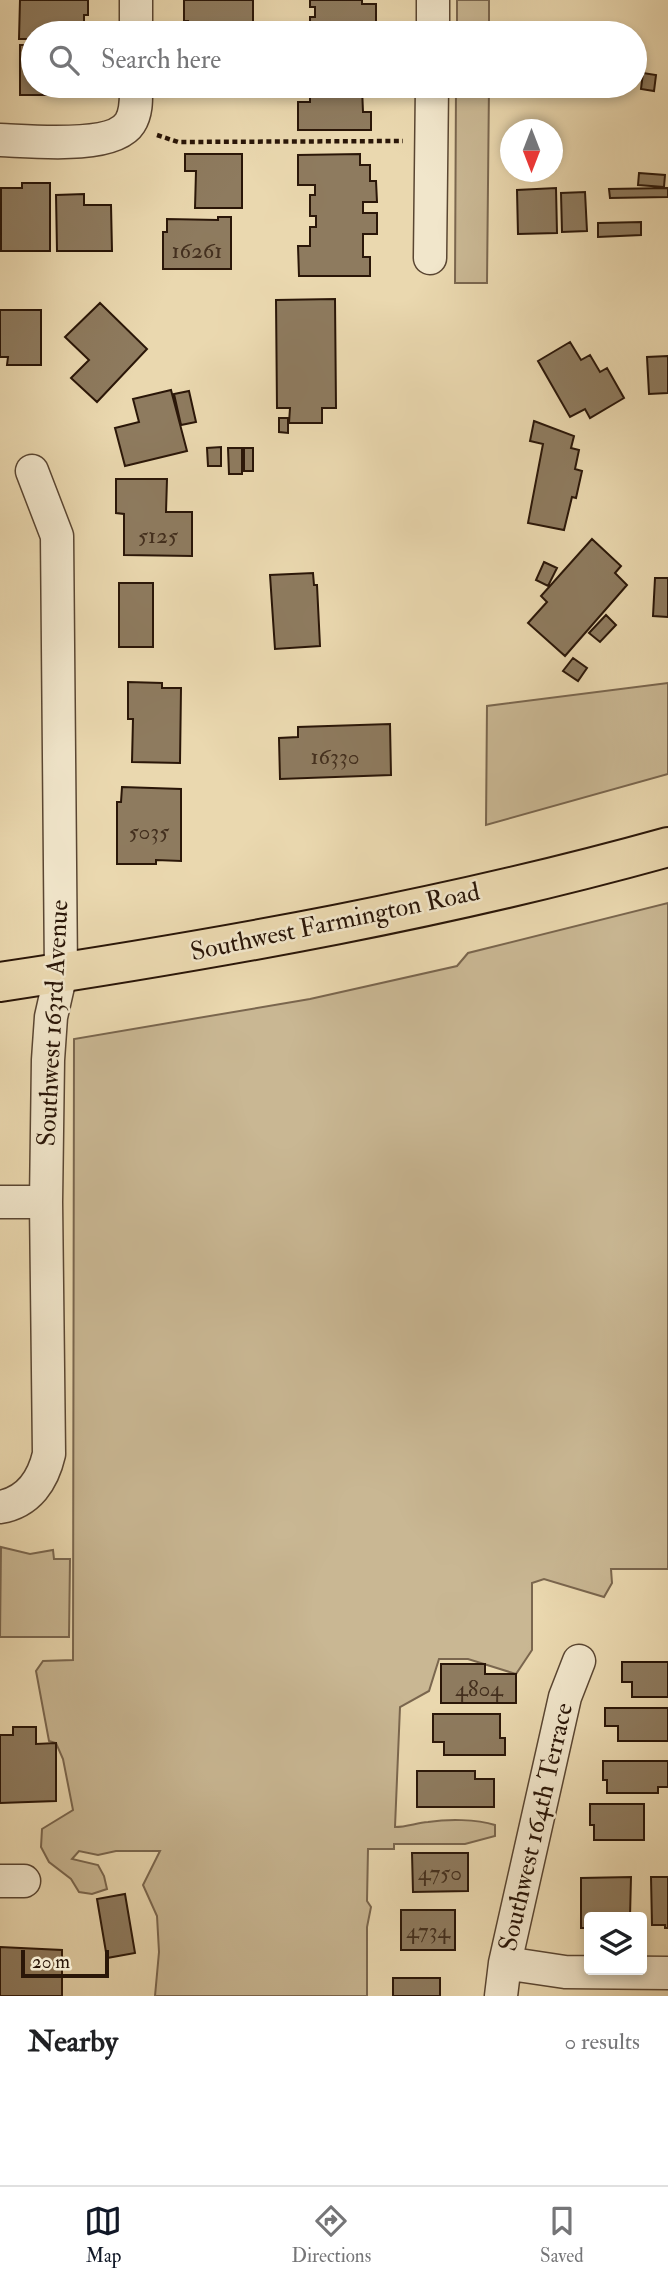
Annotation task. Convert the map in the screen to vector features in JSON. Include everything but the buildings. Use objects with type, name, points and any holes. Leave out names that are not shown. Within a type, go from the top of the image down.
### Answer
[{"type":"main road","name":"Southwest Farmington Road","points":[[0,982],[245,943],[437,903],[668,847]]},
{"type":"street","points":[[136,0],[136,21]]},
{"type":"street","points":[[433,0],[433,21]]},
{"type":"street","points":[[0,141],[101,140],[117,135],[128,125],[135,113],[136,98]]},
{"type":"street","points":[[430,258],[432,98]]},
{"type":"street","name":"Southwest 163rd Avenue","points":[[0,1507],[12,1505],[31,1492],[43,1474],[49,1454],[46,1202],[48,1060],[51,1017],[61,973],[57,536],[32,471]]},
{"type":"street","points":[[0,1202],[46,1202]]},
{"type":"street","name":"Southwest 164th Terrace","points":[[501,1996],[505,1963],[565,1697],[579,1661]]},
{"type":"street","points":[[505,1963],[565,1972],[668,1973]]},
{"type":"path","points":[[128,125],[178,142],[432,141]]},
{"type":"shaded area","points":[[457,0],[489,0],[489,21],[457,21]]},
{"type":"shaded area","points":[[456,98],[489,98],[487,283],[455,283]]},
{"type":"shaded area","points":[[668,683],[668,774],[486,825],[487,706]]},
{"type":"shaded area","points":[[668,903],[668,1569],[611,1569],[612,1583],[604,1597],[544,1579],[532,1583],[532,1650],[516,1674],[468,1659],[439,1659],[429,1691],[400,1707],[395,1827],[436,1821],[471,1821],[495,1825],[495,1836],[465,1844],[394,1844],[394,1849],[368,1849],[367,1901],[371,1907],[367,1927],[367,1996],[155,1996],[159,1952],[157,1916],[143,1885],[160,1851],[116,1851],[98,1855],[79,1851],[72,1859],[98,1865],[104,1876],[107,1889],[92,1894],[79,1892],[71,1879],[49,1862],[41,1847],[42,1829],[73,1810],[63,1759],[56,1743],[49,1741],[36,1671],[43,1661],[73,1660],[74,1039],[310,999],[457,966],[468,953]]},
{"type":"shaded area","points":[[1,1547],[30,1554],[53,1550],[54,1559],[70,1559],[69,1637],[0,1637]]}]
